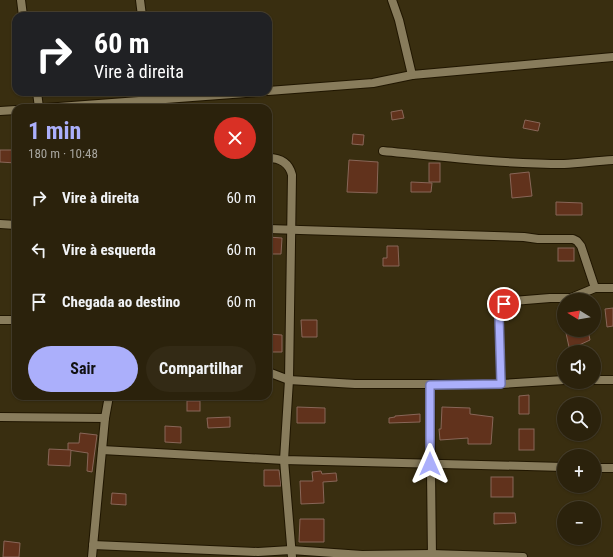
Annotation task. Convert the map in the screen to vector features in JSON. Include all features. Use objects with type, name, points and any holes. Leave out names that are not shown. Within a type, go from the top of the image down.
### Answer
[{"type":"street","points":[[21,0],[23,12]]},
{"type":"street","points":[[140,0],[142,12]]},
{"type":"street","points":[[392,0],[399,20],[412,75]]},
{"type":"street","points":[[272,91],[373,83],[412,75],[613,57]]},
{"type":"street","points":[[122,104],[156,96]]},
{"type":"street","points":[[0,111],[12,110]]},
{"type":"street","points":[[383,151],[467,160],[565,164],[613,160]]},
{"type":"street","points":[[272,158],[280,159],[284,162],[291,170],[292,175],[289,380],[284,460],[291,554]]},
{"type":"street","points":[[0,224],[12,225]]},
{"type":"street","points":[[272,229],[574,239],[581,246],[595,288]]},
{"type":"street","points":[[501,384],[499,316],[504,304],[520,300],[571,298],[595,288],[613,288]]},
{"type":"street","points":[[0,320],[12,320]]},
{"type":"street","points":[[272,374],[289,380],[355,384],[501,384],[557,380]]},
{"type":"street","points":[[601,380],[613,380]]},
{"type":"street","points":[[430,385],[431,555]]},
{"type":"street","points":[[92,557],[105,418],[108,400]]},
{"type":"street","points":[[0,417],[105,418]]},
{"type":"street","points":[[102,450],[284,460],[557,467]]},
{"type":"street","points":[[601,468],[613,468]]},
{"type":"street","points":[[93,546],[291,554],[523,557]]},
{"type":"building","points":[[402,110],[404,118],[392,120],[391,112]]},
{"type":"building","points":[[525,120],[540,123],[538,131],[523,128]]},
{"type":"building","points":[[353,134],[364,135],[363,145],[352,144]]},
{"type":"building","points":[[0,150],[12,150],[12,163],[0,162]]},
{"type":"building","points":[[349,160],[378,162],[377,193],[347,192]]},
{"type":"building","points":[[429,163],[440,163],[440,182],[429,182]]},
{"type":"building","points":[[529,172],[532,196],[512,198],[510,174]]},
{"type":"building","points":[[411,182],[432,183],[431,192],[411,192]]},
{"type":"building","points":[[556,202],[582,203],[582,215],[556,215]]},
{"type":"building","points":[[272,237],[282,238],[281,254],[272,254]]},
{"type":"building","points":[[387,246],[398,246],[399,266],[383,266],[383,258],[387,258]]},
{"type":"building","points":[[558,248],[574,248],[574,261],[558,261]]},
{"type":"building","points":[[613,308],[613,326],[607,327],[605,309]]},
{"type":"building","points":[[301,320],[317,320],[317,337],[302,337]]},
{"type":"building","points":[[272,334],[282,335],[282,352],[272,352]]},
{"type":"building","points":[[567,337],[589,337],[590,340],[579,345],[569,345]]},
{"type":"building","points":[[529,395],[529,414],[519,414],[519,396]]},
{"type":"building","points":[[187,401],[200,401],[200,411],[187,411]]},
{"type":"building","points":[[297,407],[325,408],[325,423],[297,423]]},
{"type":"building","points":[[442,407],[470,408],[470,414],[493,417],[491,444],[468,444],[468,438],[440,440],[439,429],[441,429]]},
{"type":"building","points":[[420,414],[420,422],[389,423],[389,418],[395,416]]},
{"type":"building","points":[[230,417],[230,427],[208,428],[207,418]]},
{"type":"building","points":[[165,426],[181,427],[181,443],[165,442]]},
{"type":"building","points":[[519,429],[534,429],[534,450],[519,450]]},
{"type":"building","points":[[80,433],[97,435],[92,472],[87,471],[88,453],[68,450],[68,443],[79,443]]},
{"type":"building","points":[[49,449],[71,450],[70,466],[48,465]]},
{"type":"building","points":[[264,470],[279,470],[281,486],[264,486]]},
{"type":"building","points":[[321,471],[322,474],[336,473],[337,481],[323,482],[324,503],[301,504],[300,481],[313,481],[312,472]]},
{"type":"building","points":[[491,477],[513,477],[513,497],[491,497]]},
{"type":"building","points":[[112,493],[126,494],[126,505],[111,504]]},
{"type":"building","points":[[494,513],[515,513],[516,523],[494,524]]},
{"type":"building","points":[[300,519],[324,519],[324,542],[299,542]]},
{"type":"building","points":[[4,541],[20,543],[19,557],[3,557]]},
{"type":"route","points":[[430,464],[430,385],[501,384],[499,316],[501,308],[504,304]]}]
